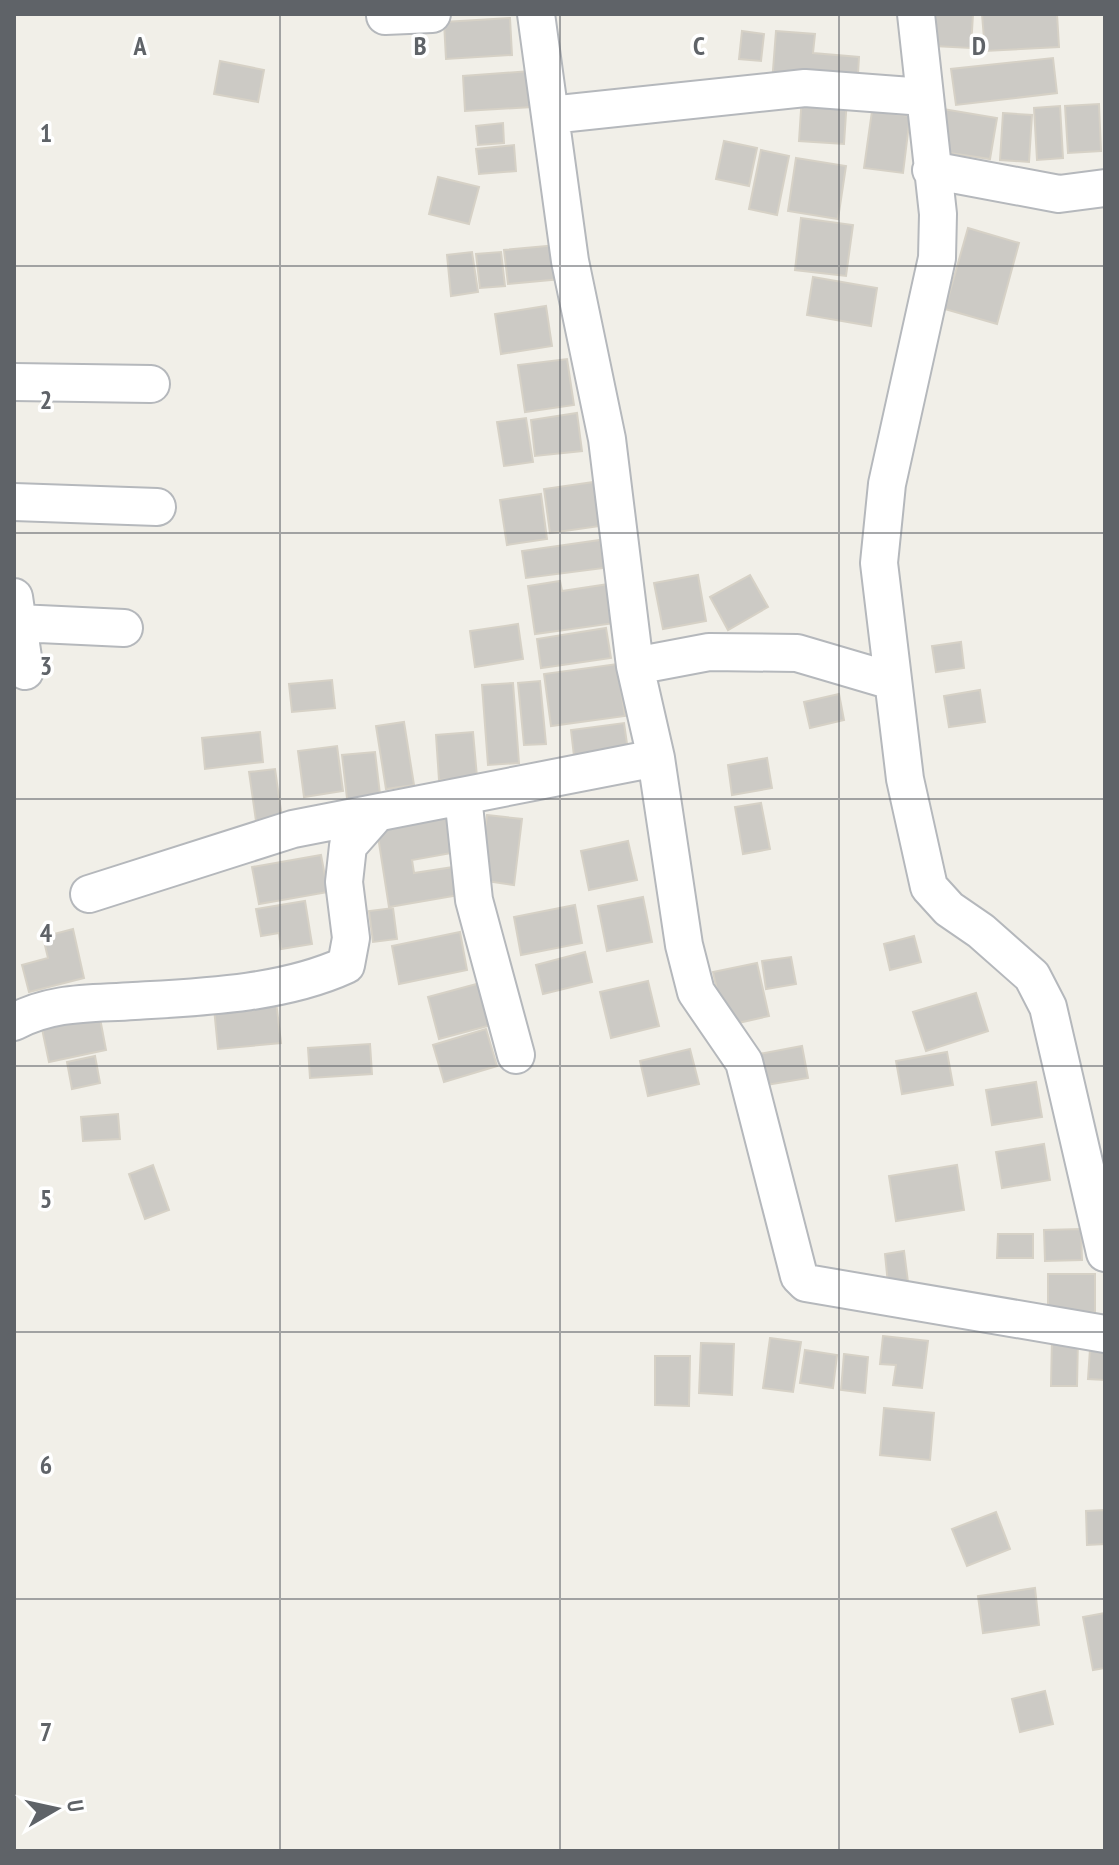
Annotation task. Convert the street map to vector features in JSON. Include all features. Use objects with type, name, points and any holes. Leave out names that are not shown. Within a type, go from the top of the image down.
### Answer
[{"type":"street","points":[[385,16],[432,14]]},
{"type":"street","points":[[536,14],[570,261],[607,439],[635,666],[656,758],[690,972],[696,992],[744,1062],[799,1276],[806,1283],[1105,1334]]},
{"type":"street","points":[[916,14],[938,214],[937,258],[887,484],[879,563],[905,779],[929,887],[949,909],[981,931],[1032,976],[1048,1007],[1105,1253]]},
{"type":"street","points":[[550,115],[805,88],[924,97]]},
{"type":"street","points":[[931,170],[1059,194],[1105,188]]},
{"type":"street","points":[[14,382],[151,384]]},
{"type":"street","points":[[14,502],[157,507]]},
{"type":"street","points":[[25,671],[15,607],[124,628]]},
{"type":"street","points":[[635,666],[709,652],[797,653],[892,681]]},
{"type":"street","points":[[89,894],[293,829],[656,758]]},
{"type":"street","points":[[463,796],[474,900],[516,1055]]},
{"type":"street","points":[[14,1022],[52,1007],[87,1002],[132,1002],[257,989],[323,975],[346,965],[351,938],[344,882],[348,846],[377,813]]},
{"type":"building","points":[[936,14],[973,14],[971,48],[934,46]]},
{"type":"building","points":[[982,14],[1057,14],[1059,47],[985,51]]},
{"type":"building","points":[[510,18],[512,55],[446,59],[444,22]]},
{"type":"building","points":[[742,31],[764,34],[761,61],[739,59]]},
{"type":"building","points":[[776,31],[815,34],[813,53],[859,57],[857,91],[772,83]]},
{"type":"building","points":[[1053,58],[1057,93],[956,105],[951,69]]},
{"type":"building","points":[[220,61],[264,70],[258,102],[214,94]]},
{"type":"building","points":[[530,71],[532,107],[465,111],[463,76]]},
{"type":"building","points":[[802,95],[847,98],[844,144],[799,141]]},
{"type":"building","points":[[1099,104],[1101,151],[1068,153],[1065,106]]},
{"type":"building","points":[[1060,106],[1063,158],[1037,160],[1034,108]]},
{"type":"building","points":[[943,109],[997,118],[990,159],[936,151]]},
{"type":"building","points":[[872,111],[910,116],[903,173],[864,168]]},
{"type":"building","points":[[1003,113],[1032,115],[1029,162],[1000,160]]},
{"type":"building","points":[[503,123],[504,143],[478,145],[476,126]]},
{"type":"building","points":[[724,141],[757,148],[749,186],[716,179]]},
{"type":"building","points":[[514,145],[516,171],[479,174],[476,149]]},
{"type":"building","points":[[761,150],[789,156],[777,215],[749,209]]},
{"type":"building","points":[[796,158],[846,166],[838,219],[788,211]]},
{"type":"building","points":[[438,177],[479,187],[469,224],[429,214]]},
{"type":"building","points":[[801,218],[853,225],[846,276],[795,270]]},
{"type":"building","points":[[968,228],[1019,243],[997,324],[945,309]]},
{"type":"building","points":[[557,245],[561,279],[508,284],[504,250]]},
{"type":"building","points":[[472,252],[478,292],[451,296],[447,255]]},
{"type":"building","points":[[501,252],[505,286],[480,288],[476,254]]},
{"type":"building","points":[[813,277],[877,288],[871,326],[807,315]]},
{"type":"building","points":[[546,306],[552,346],[501,354],[495,314]]},
{"type":"building","points":[[567,359],[574,405],[525,412],[518,365]]},
{"type":"building","points":[[577,413],[582,451],[535,456],[531,420]]},
{"type":"building","points":[[526,418],[533,462],[504,466],[497,422]]},
{"type":"building","points":[[594,482],[600,526],[550,533],[544,489]]},
{"type":"building","points":[[541,494],[547,539],[507,545],[500,500]]},
{"type":"building","points":[[600,540],[604,568],[526,578],[522,551]]},
{"type":"building","points":[[698,575],[706,621],[663,629],[654,583]]},
{"type":"building","points":[[750,575],[768,607],[728,630],[710,597]]},
{"type":"building","points":[[560,581],[562,591],[609,584],[615,623],[535,634],[528,586]]},
{"type":"building","points":[[518,624],[523,659],[475,667],[470,631]]},
{"type":"building","points":[[606,628],[611,658],[541,668],[537,639]]},
{"type":"building","points":[[961,642],[964,668],[936,672],[932,646]]},
{"type":"building","points":[[617,664],[625,716],[551,726],[544,674]]},
{"type":"building","points":[[332,680],[335,708],[292,712],[289,684]]},
{"type":"building","points":[[540,681],[546,744],[524,745],[518,683]]},
{"type":"building","points":[[513,683],[519,763],[488,765],[482,685]]},
{"type":"building","points":[[980,690],[985,722],[949,727],[944,696]]},
{"type":"building","points":[[839,694],[844,720],[810,728],[804,702]]},
{"type":"building","points":[[404,722],[414,785],[386,789],[376,726]]},
{"type":"building","points":[[624,723],[629,758],[575,765],[571,730]]},
{"type":"building","points":[[260,732],[263,762],[205,769],[202,738]]},
{"type":"building","points":[[473,732],[477,777],[439,780],[436,735]]},
{"type":"building","points":[[337,746],[343,791],[304,797],[298,751]]},
{"type":"building","points":[[375,752],[381,803],[348,807],[342,755]]},
{"type":"building","points":[[767,758],[772,788],[732,795],[728,765]]},
{"type":"building","points":[[275,769],[283,825],[257,828],[249,772]]},
{"type":"building","points":[[761,803],[770,849],[743,854],[735,807]]},
{"type":"building","points":[[487,815],[522,819],[514,885],[479,880]]},
{"type":"building","points":[[451,817],[457,852],[412,860],[414,873],[460,866],[465,894],[389,907],[377,830]]},
{"type":"building","points":[[628,841],[637,880],[589,890],[581,851]]},
{"type":"building","points":[[321,855],[328,892],[259,904],[252,867]]},
{"type":"building","points":[[643,897],[652,942],[607,951],[598,906]]},
{"type":"building","points":[[305,901],[312,944],[281,949],[279,933],[261,936],[256,909]]},
{"type":"building","points":[[575,905],[582,943],[521,955],[514,917]]},
{"type":"building","points":[[393,908],[397,939],[373,942],[369,911]]},
{"type":"building","points":[[73,929],[84,978],[29,992],[22,965],[48,958],[43,937]]},
{"type":"building","points":[[460,932],[467,970],[399,984],[392,946]]},
{"type":"building","points":[[914,936],[921,962],[890,970],[884,944]]},
{"type":"building","points":[[585,952],[592,982],[543,994],[536,965]]},
{"type":"building","points":[[791,957],[796,984],[766,989],[762,961]]},
{"type":"building","points":[[757,963],[769,1016],[725,1026],[713,972]]},
{"type":"building","points":[[648,981],[659,1026],[611,1038],[600,992]]},
{"type":"building","points":[[484,982],[495,1024],[439,1039],[428,997]]},
{"type":"building","points":[[976,993],[988,1031],[926,1051],[913,1012]]},
{"type":"building","points":[[276,1001],[281,1043],[218,1049],[214,1008]]},
{"type":"building","points":[[99,1013],[106,1050],[49,1062],[41,1024]]},
{"type":"building","points":[[486,1029],[497,1066],[444,1082],[433,1045]]},
{"type":"building","points":[[370,1044],[372,1074],[310,1078],[308,1048]]},
{"type":"building","points":[[802,1046],[808,1078],[760,1086],[754,1055]]},
{"type":"building","points":[[690,1049],[699,1084],[648,1096],[640,1061]]},
{"type":"building","points":[[947,1052],[953,1085],[902,1094],[896,1061]]},
{"type":"building","points":[[95,1056],[100,1083],[72,1089],[67,1062]]},
{"type":"building","points":[[1036,1082],[1042,1117],[992,1125],[986,1090]]},
{"type":"building","points":[[118,1114],[120,1139],[83,1141],[81,1117]]},
{"type":"building","points":[[1044,1144],[1050,1180],[1002,1188],[996,1152]]},
{"type":"building","points":[[153,1165],[169,1210],[145,1219],[129,1174]]},
{"type":"building","points":[[957,1165],[964,1210],[896,1221],[889,1176]]},
{"type":"building","points":[[1081,1229],[1082,1260],[1045,1261],[1044,1230]]},
{"type":"building","points":[[998,1234],[1033,1234],[1033,1258],[997,1258]]},
{"type":"building","points":[[904,1251],[908,1282],[888,1284],[885,1254]]},
{"type":"building","points":[[1048,1274],[1095,1274],[1095,1312],[1048,1311]]},
{"type":"building","points":[[883,1336],[928,1341],[922,1388],[893,1385],[896,1365],[880,1364]]},
{"type":"building","points":[[770,1338],[801,1342],[793,1392],[763,1388]]},
{"type":"building","points":[[1052,1338],[1078,1338],[1077,1386],[1051,1386]]},
{"type":"building","points":[[701,1343],[734,1344],[732,1395],[699,1393]]},
{"type":"building","points":[[1090,1349],[1105,1350],[1105,1380],[1088,1379]]},
{"type":"building","points":[[805,1350],[837,1355],[833,1388],[800,1383]]},
{"type":"building","points":[[844,1354],[868,1357],[865,1393],[841,1390]]},
{"type":"building","points":[[655,1356],[690,1356],[689,1406],[655,1405]]},
{"type":"building","points":[[884,1408],[934,1413],[930,1460],[880,1455]]},
{"type":"building","points":[[1105,1510],[1105,1544],[1087,1545],[1086,1511]]},
{"type":"building","points":[[996,1512],[1010,1549],[967,1566],[952,1529]]},
{"type":"building","points":[[1035,1588],[1039,1625],[983,1633],[978,1596]]},
{"type":"building","points":[[1105,1613],[1105,1668],[1093,1670],[1083,1617]]},
{"type":"building","points":[[1045,1691],[1053,1724],[1020,1732],[1012,1699]]}]
